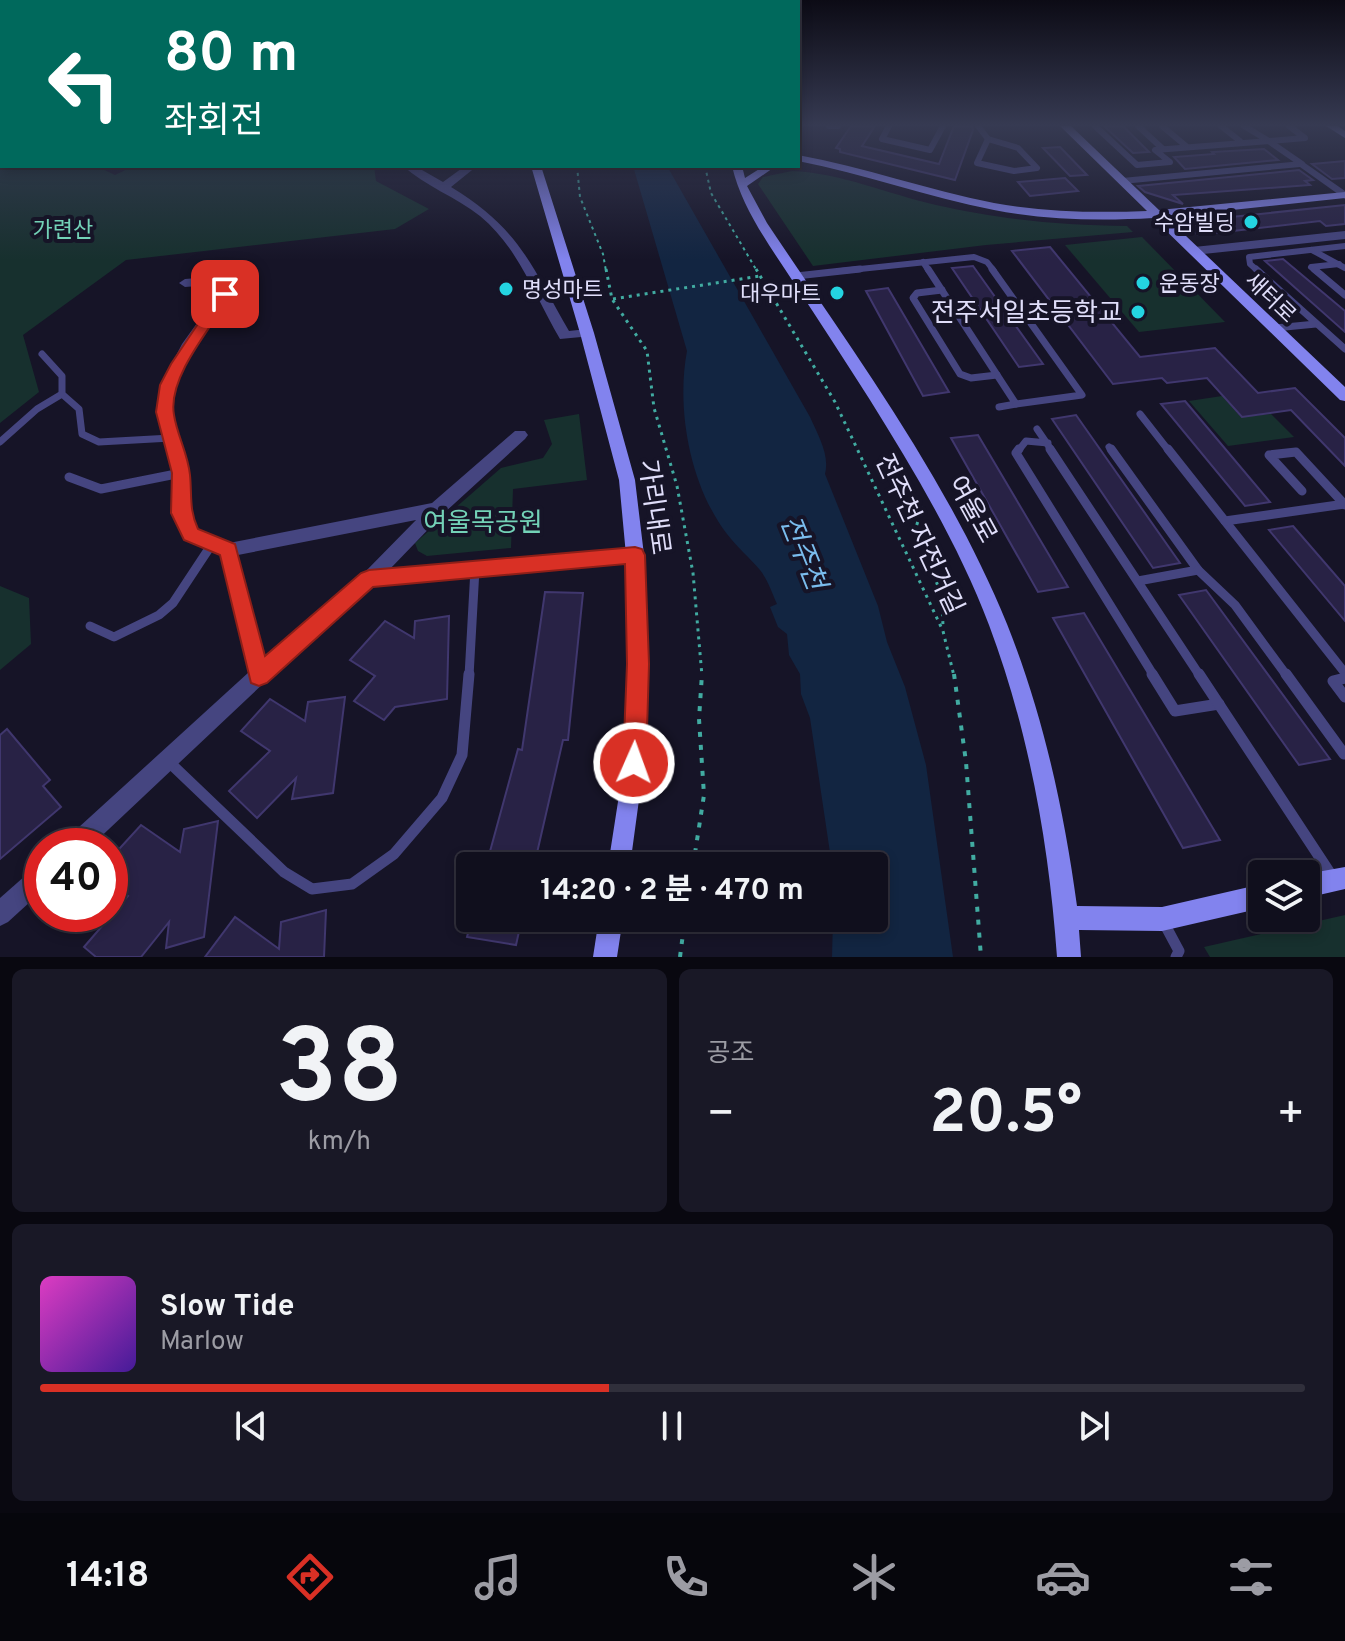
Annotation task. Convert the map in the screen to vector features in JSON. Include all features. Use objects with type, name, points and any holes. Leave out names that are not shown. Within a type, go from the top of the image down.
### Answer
[{"type":"street","points":[[415,171],[489,218],[505,234],[533,274],[565,336],[587,333]]},
{"type":"street","points":[[443,188],[466,171]]},
{"type":"street","name":"가리내로","points":[[537,171],[587,333],[627,480],[635,555],[638,664],[634,763],[621,852]]},
{"type":"street","points":[[739,174],[749,181],[764,171]]},
{"type":"street","points":[[863,171],[941,194],[1022,211],[1094,216],[1345,195]]},
{"type":"street","name":"새터로","points":[[1111,171],[1345,396]]},
{"type":"street","points":[[1122,181],[1231,171]]},
{"type":"street","points":[[1311,171],[1345,195]]},
{"type":"street","name":"여울로","points":[[739,174],[761,223],[933,493],[997,622],[1032,729],[1067,918],[1069,957]]},
{"type":"street","points":[[1194,251],[1345,235]]},
{"type":"street","points":[[185,283],[234,279],[189,344],[168,385],[164,412],[181,473],[181,513],[191,535],[220,547],[437,509]]},
{"type":"street","points":[[95,828],[259,675],[369,579],[437,509],[520,435]]},
{"type":"street","points":[[220,547],[259,675]]},
{"type":"street","points":[[369,579],[635,555]]},
{"type":"street","points":[[1320,883],[1340,879]]},
{"type":"street","points":[[0,914],[24,892]]},
{"type":"street","points":[[1067,918],[1162,919],[1248,899]]},
{"type":"street","points":[[605,957],[609,932]]},
{"type":"lane","points":[[1299,239],[1310,249],[1342,266]]},
{"type":"lane","points":[[1345,246],[1249,257],[1250,264],[1345,349]]},
{"type":"lane","points":[[796,276],[974,257],[987,262],[1082,395],[999,407]]},
{"type":"lane","points":[[923,262],[1016,404]]},
{"type":"lane","points":[[1342,266],[1311,267],[1345,295]]},
{"type":"lane","points":[[942,290],[917,293],[913,298],[960,374],[971,378],[997,375]]},
{"type":"lane","points":[[1275,328],[1316,324]]},
{"type":"lane","points":[[42,354],[62,376],[62,394],[79,409],[82,434],[99,442],[171,438]]},
{"type":"lane","points":[[0,442],[20,427],[42,402],[62,394]]},
{"type":"lane","points":[[1140,414],[1345,676],[1333,681],[1345,697]]},
{"type":"lane","points":[[1037,429],[1219,704],[1340,879]]},
{"type":"lane","points":[[1048,443],[1026,441],[1016,453],[1175,711],[1219,704]]},
{"type":"lane","points":[[1109,447],[1198,570],[1235,605],[1344,754]]},
{"type":"lane","points":[[1302,491],[1269,455],[1296,452],[1345,504]]},
{"type":"lane","points":[[69,477],[101,489],[181,473]]},
{"type":"lane","points":[[1225,521],[1345,504]]},
{"type":"lane","points":[[90,626],[114,637],[159,615],[173,603],[220,547]]},
{"type":"lane","points":[[168,762],[284,872],[312,889],[352,884],[394,854],[442,798],[462,755],[467,719],[475,569]]},
{"type":"lane","points":[[1138,581],[1198,570]]},
{"type":"lane","points":[[1162,919],[1179,951],[1176,957]]},
{"type":"path","points":[[577,171],[580,197],[603,254],[612,299],[647,351],[654,408],[677,486],[693,573],[702,673],[699,719],[704,795],[695,852]]},
{"type":"path","name":"전주천 자전거길","points":[[706,171],[711,193],[835,402],[943,631],[956,684],[966,762],[981,957]]},
{"type":"path","points":[[612,299],[760,276]]},
{"type":"path","points":[[923,507],[916,527],[942,597],[943,631]]},
{"type":"path","points":[[680,957],[683,932]]},
{"type":"green space","name":"가련산","points":[[0,171],[106,171],[115,175],[124,171],[375,171],[376,181],[429,209],[395,229],[126,260],[23,335],[39,392],[0,423]]},
{"type":"green space","points":[[792,171],[828,176],[936,205],[984,214],[1054,223],[1127,226],[1133,232],[986,245],[813,266],[758,184],[763,177]]},
{"type":"green space","name":"운동장","points":[[1142,237],[1225,322],[1139,332],[1065,245]]},
{"type":"green space","points":[[1222,396],[1241,417],[1271,414],[1294,437],[1228,446],[1189,401]]},
{"type":"green space","name":"여울목공원","points":[[579,414],[587,480],[513,489],[511,548],[427,556],[418,551],[415,543],[501,468],[543,458],[552,444],[544,420]]},
{"type":"green space","points":[[0,586],[29,598],[31,644],[0,670]]},
{"type":"green space","points":[[1345,915],[1345,957],[1210,957],[1204,947],[1270,932],[1320,932],[1320,921]]},
{"type":"water","name":"전주천","points":[[634,171],[670,171],[820,438],[825,452],[825,474],[878,606],[887,642],[905,687],[926,765],[953,957],[832,957],[833,932],[888,932],[888,852],[830,852],[810,718],[801,694],[800,674],[789,655],[787,634],[778,627],[770,607],[777,604],[768,582],[714,515],[695,470],[685,422],[687,351]]},
{"type":"building","points":[[917,171],[958,171],[955,180]]},
{"type":"building","points":[[1065,171],[1083,171],[1087,175],[1070,176]]},
{"type":"building","points":[[1292,171],[1300,171],[1313,180],[1305,181],[1310,185],[1173,195],[1183,204],[1145,192],[1138,186]]},
{"type":"building","points":[[1321,171],[1345,171],[1345,178],[1332,179]]},
{"type":"building","points":[[1065,178],[1078,191],[1030,196],[1018,182]]},
{"type":"building","points":[[1345,205],[1345,224],[1326,226],[1320,221],[1198,235],[1183,222]]},
{"type":"building","points":[[1050,247],[1140,357],[1215,348],[1258,393],[1295,388],[1345,438],[1345,466],[1291,410],[1242,417],[1207,378],[1167,383],[1162,378],[1113,384],[1012,251]]},
{"type":"building","points":[[1283,259],[1345,311],[1345,332],[1265,261]]},
{"type":"building","points":[[973,266],[1043,364],[1019,367],[952,268]]},
{"type":"building","points":[[888,288],[949,392],[923,396],[866,291]]},
{"type":"building","points":[[1185,401],[1270,502],[1245,506],[1161,404]]},
{"type":"building","points":[[1076,415],[1180,563],[1153,568],[1052,419]]},
{"type":"building","points":[[978,435],[1068,587],[1038,592],[951,438]]},
{"type":"building","points":[[1293,526],[1345,586],[1345,621],[1269,530]]},
{"type":"building","points":[[1206,590],[1330,759],[1299,765],[1179,595]]},
{"type":"building","points":[[545,592],[583,593],[568,740],[563,740],[537,852],[490,852],[518,749],[522,750]]},
{"type":"building","points":[[1084,613],[1220,840],[1183,848],[1053,618]]},
{"type":"building","points":[[449,616],[447,699],[395,707],[384,720],[354,701],[375,676],[350,660],[385,621],[414,638],[415,621]]},
{"type":"building","points":[[345,697],[333,793],[292,799],[296,778],[257,818],[229,791],[270,751],[241,731],[270,699],[305,721],[308,702]]},
{"type":"building","points":[[7,729],[50,780],[43,786],[61,807],[36,828],[24,828],[24,839],[0,859],[0,735]]},
{"type":"building","points":[[218,821],[204,937],[166,948],[169,922],[141,957],[96,957],[84,947],[97,932],[128,932],[128,839],[141,825],[180,852],[184,829]]},
{"type":"building","points":[[326,910],[324,957],[205,957],[235,917],[279,949],[281,922]]},
{"type":"building","points":[[468,932],[519,932],[516,945],[467,937]]},
{"type":"place","name":"수암빌딩","points":[[1251,222]]},
{"type":"place","name":"운동장","points":[[1143,283]]},
{"type":"place","name":"명성마트","points":[[506,289]]},
{"type":"place","name":"대우마트","points":[[837,293]]},
{"type":"place","name":"전주서일초등학교","points":[[1138,312]]},
{"type":"route","points":[[225,294],[189,344],[168,385],[164,412],[181,473],[181,513],[191,535],[228,550],[259,675],[369,579],[635,555],[638,664],[634,763]]}]
